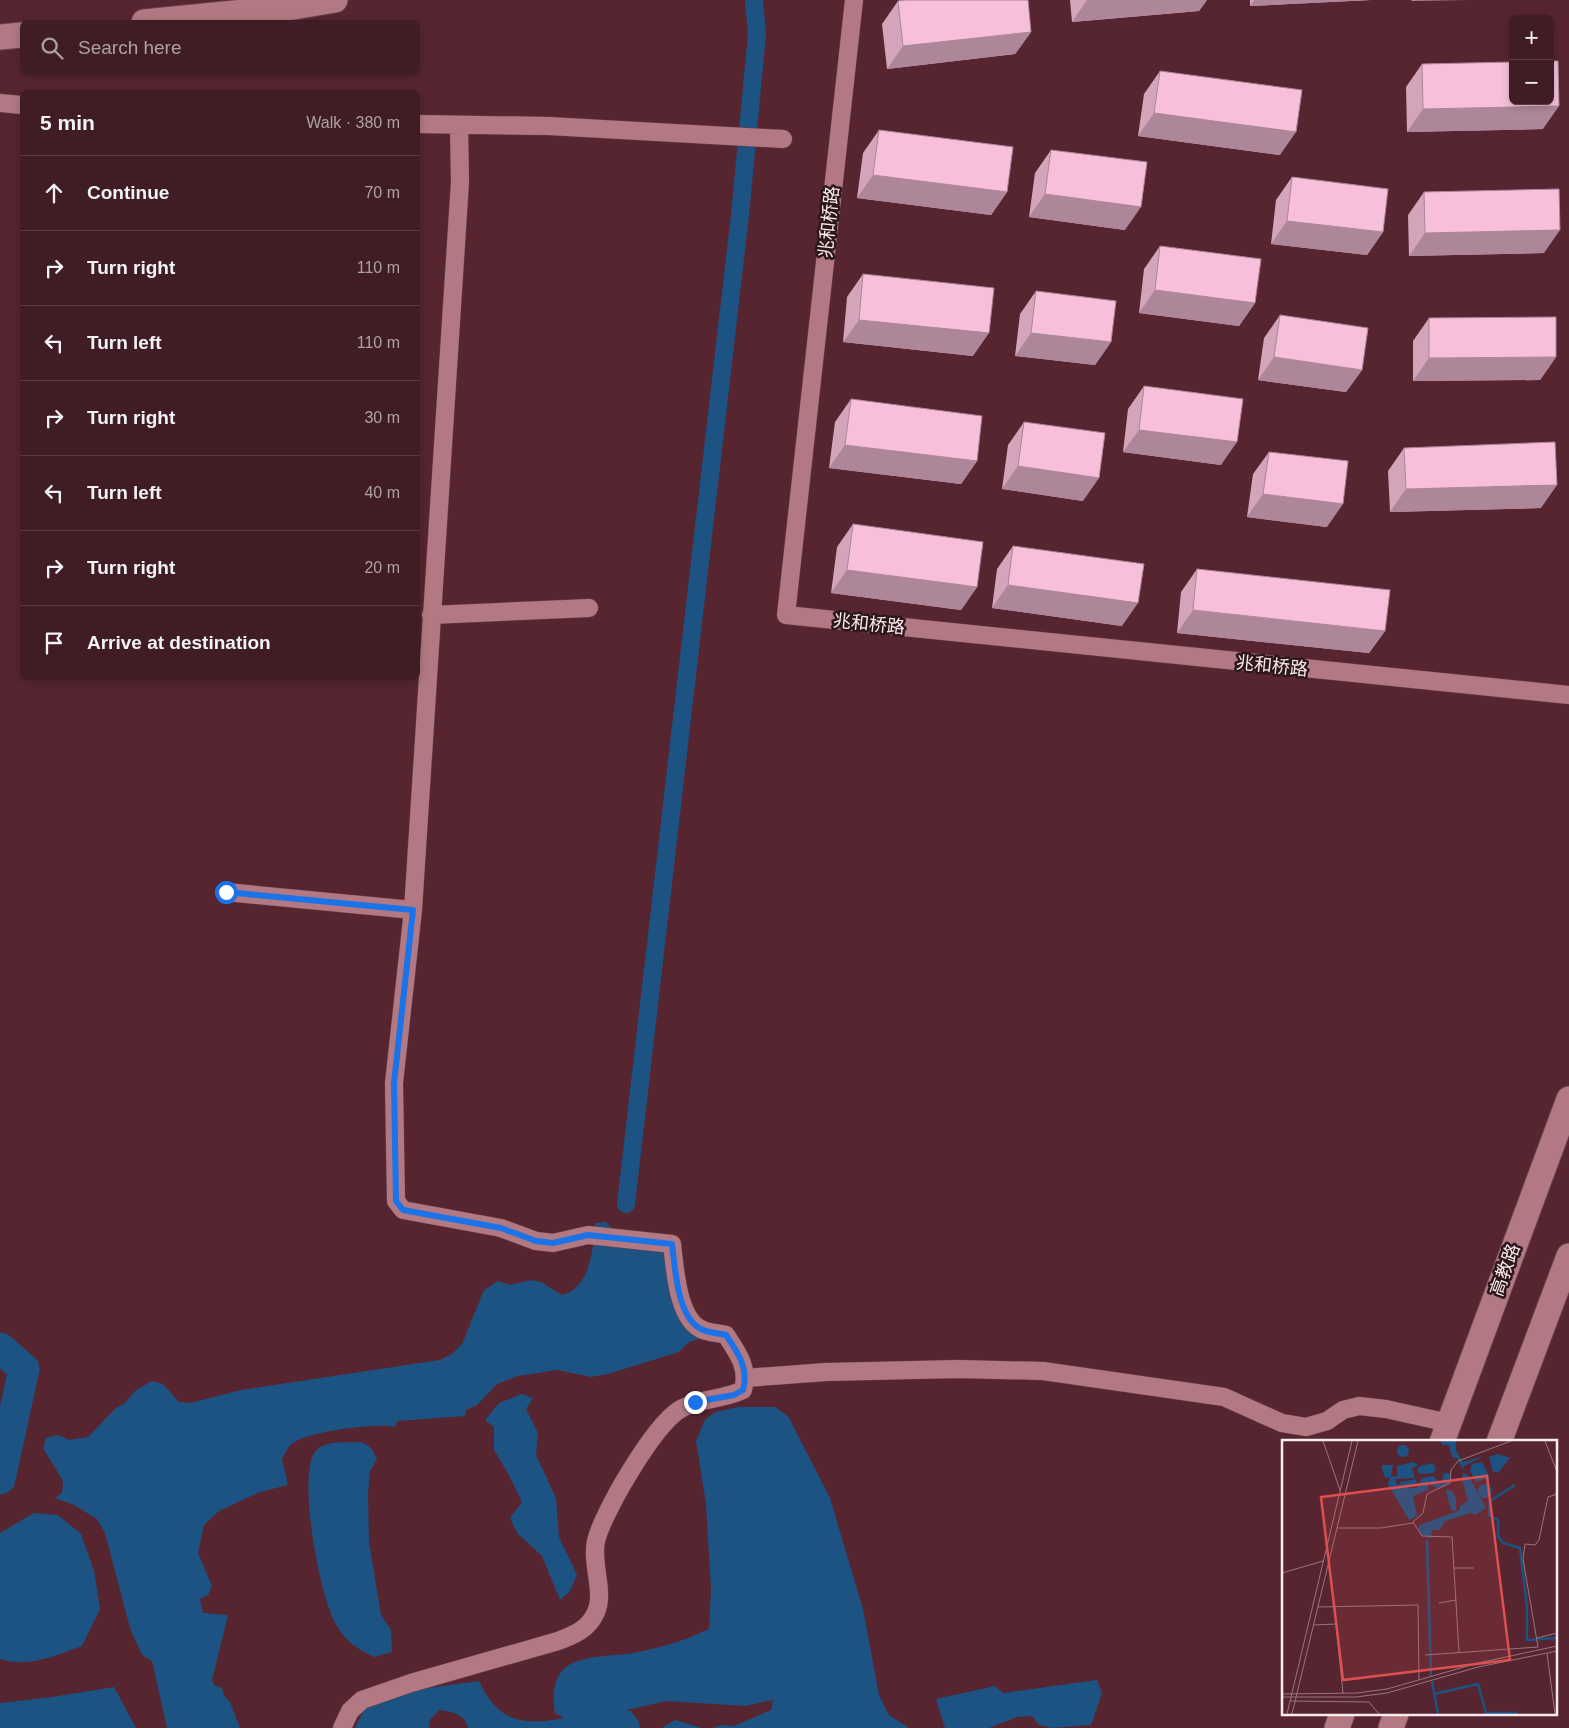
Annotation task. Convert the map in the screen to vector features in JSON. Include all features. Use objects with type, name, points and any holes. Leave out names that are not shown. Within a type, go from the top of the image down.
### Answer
[{"type":"main road","points":[[164,20],[294,7],[335,0]]},
{"type":"main road","points":[[0,37],[20,35]]},
{"type":"main road","name":"高教路","points":[[1445,1432],[1569,1099]]},
{"type":"main road","points":[[1500,1440],[1569,1256]]},
{"type":"main road","points":[[1336,1728],[1341,1716]]},
{"type":"main road","points":[[1391,1728],[1395,1716]]},
{"type":"street","name":"兆和桥路","points":[[854,0],[786,615],[1569,695]]},
{"type":"street","points":[[0,103],[20,105]]},
{"type":"street","points":[[420,124],[549,126],[783,139]]},
{"type":"street","points":[[342,1728],[350,1711],[362,1700],[410,1683],[558,1641],[580,1632],[591,1622],[597,1610],[599,1594],[594,1565],[596,1540],[614,1501],[640,1458],[662,1426],[678,1411],[695,1402],[734,1395],[743,1390],[746,1378],[738,1352],[726,1335],[702,1330],[692,1321],[685,1310],[676,1281],[672,1244],[588,1235],[553,1243],[536,1241],[491,1226],[403,1210],[396,1201],[394,1083],[413,910],[460,182],[459,125]]},
{"type":"street","points":[[432,615],[589,608]]},
{"type":"street","points":[[226,892],[413,910]]},
{"type":"street","points":[[746,1378],[826,1372],[959,1369],[1043,1371],[1224,1397],[1282,1423],[1306,1427],[1327,1421],[1343,1410],[1359,1406],[1386,1409],[1445,1432]]},
{"type":"water","points":[[606,1222],[632,1247],[640,1250],[658,1249],[665,1252],[670,1279],[700,1318],[699,1339],[689,1342],[679,1352],[608,1374],[591,1377],[557,1370],[518,1376],[497,1384],[477,1405],[466,1410],[465,1416],[397,1421],[395,1427],[374,1426],[342,1429],[312,1435],[293,1443],[282,1459],[288,1485],[260,1492],[219,1511],[204,1525],[198,1553],[212,1586],[208,1595],[200,1599],[203,1613],[228,1615],[212,1680],[214,1685],[222,1688],[224,1696],[230,1702],[240,1728],[167,1728],[152,1661],[142,1655],[130,1628],[105,1533],[97,1519],[74,1505],[55,1498],[62,1493],[63,1481],[43,1448],[46,1438],[58,1435],[69,1440],[88,1437],[117,1407],[124,1404],[136,1390],[152,1381],[163,1384],[179,1402],[190,1403],[241,1390],[440,1360],[452,1354],[462,1344],[484,1290],[498,1281],[510,1285],[531,1280],[541,1282],[562,1295],[579,1285],[589,1266],[592,1255],[595,1223]]},
{"type":"water","points":[[522,1394],[533,1398],[526,1409],[538,1433],[536,1455],[556,1498],[559,1537],[577,1575],[570,1591],[560,1600],[542,1556],[517,1533],[510,1518],[522,1502],[494,1450],[494,1427],[485,1420],[499,1403]]},
{"type":"water","points":[[739,1407],[775,1407],[788,1416],[830,1498],[863,1609],[879,1695],[889,1715],[909,1728],[712,1728],[722,1725],[734,1726],[771,1710],[773,1700],[745,1706],[666,1701],[626,1710],[631,1711],[639,1722],[640,1728],[468,1728],[461,1717],[448,1711],[439,1710],[430,1720],[429,1728],[355,1728],[371,1696],[479,1681],[494,1705],[503,1713],[513,1718],[524,1721],[536,1721],[564,1718],[555,1713],[554,1693],[560,1674],[569,1665],[584,1659],[633,1653],[662,1646],[709,1629],[711,1589],[706,1504],[696,1441],[705,1420],[715,1412]]},
{"type":"water","points":[[362,1442],[372,1449],[377,1459],[370,1471],[368,1494],[369,1542],[381,1615],[391,1630],[392,1652],[374,1657],[349,1641],[337,1626],[330,1612],[313,1539],[308,1486],[310,1465],[315,1452],[319,1448],[330,1443]]},
{"type":"water","points":[[34,1513],[58,1515],[81,1534],[94,1571],[100,1609],[82,1646],[41,1660],[21,1662],[0,1659],[0,1533]]},
{"type":"water","points":[[1097,1680],[1102,1693],[1091,1725],[1052,1728],[1039,1725],[1032,1716],[1017,1717],[989,1728],[945,1728],[936,1699],[995,1686],[1003,1693]]},
{"type":"water","points":[[114,1687],[136,1728],[0,1728],[0,1703]]},
{"type":"water","points":[[675,1720],[702,1728],[662,1728]]},
{"type":"building","points":[[1028,0],[1031,32],[903,46],[898,1]]},
{"type":"building","points":[[1554,61],[1558,61],[1559,106],[1423,109],[1422,64],[1509,62],[1509,105],[1554,105]]},
{"type":"building","points":[[1160,71],[1302,90],[1296,132],[1154,113]]},
{"type":"building","points":[[879,130],[1013,147],[1007,192],[873,175]]},
{"type":"building","points":[[1051,150],[1147,162],[1141,207],[1045,194]]},
{"type":"building","points":[[1292,177],[1388,189],[1383,232],[1287,221]]},
{"type":"building","points":[[1559,189],[1560,230],[1425,233],[1424,192]]},
{"type":"building","points":[[1160,246],[1261,259],[1255,303],[1155,290]]},
{"type":"building","points":[[863,274],[994,288],[989,333],[859,320]]},
{"type":"building","points":[[1036,291],[1116,301],[1111,342],[1031,333]]},
{"type":"building","points":[[1280,315],[1368,328],[1362,370],[1274,357]]},
{"type":"building","points":[[1556,317],[1556,357],[1429,358],[1429,318]]},
{"type":"building","points":[[1144,386],[1243,399],[1237,442],[1139,430]]},
{"type":"building","points":[[851,399],[982,416],[977,461],[845,445]]},
{"type":"building","points":[[1024,422],[1105,433],[1099,478],[1018,466]]},
{"type":"building","points":[[1555,442],[1557,485],[1406,489],[1404,448]]},
{"type":"building","points":[[1269,452],[1348,461],[1343,504],[1263,494]]},
{"type":"building","points":[[853,524],[983,542],[977,587],[847,570]]},
{"type":"building","points":[[1013,546],[1144,564],[1138,603],[1008,585]]},
{"type":"building","points":[[1197,569],[1390,590],[1385,631],[1193,610]]},
{"type":"waterway","points":[[626,1204],[740,215],[757,34],[754,0]]},
{"type":"waterway","points":[[0,1348],[24,1369],[0,1479]]},
{"type":"route","points":[[226,892],[413,910],[394,1083],[396,1201],[403,1210],[462,1219],[501,1228],[536,1241],[553,1243],[588,1235],[672,1244],[676,1281],[685,1310],[692,1321],[702,1330],[719,1332],[726,1335],[738,1352],[746,1378],[743,1390],[734,1395],[695,1402]]}]
